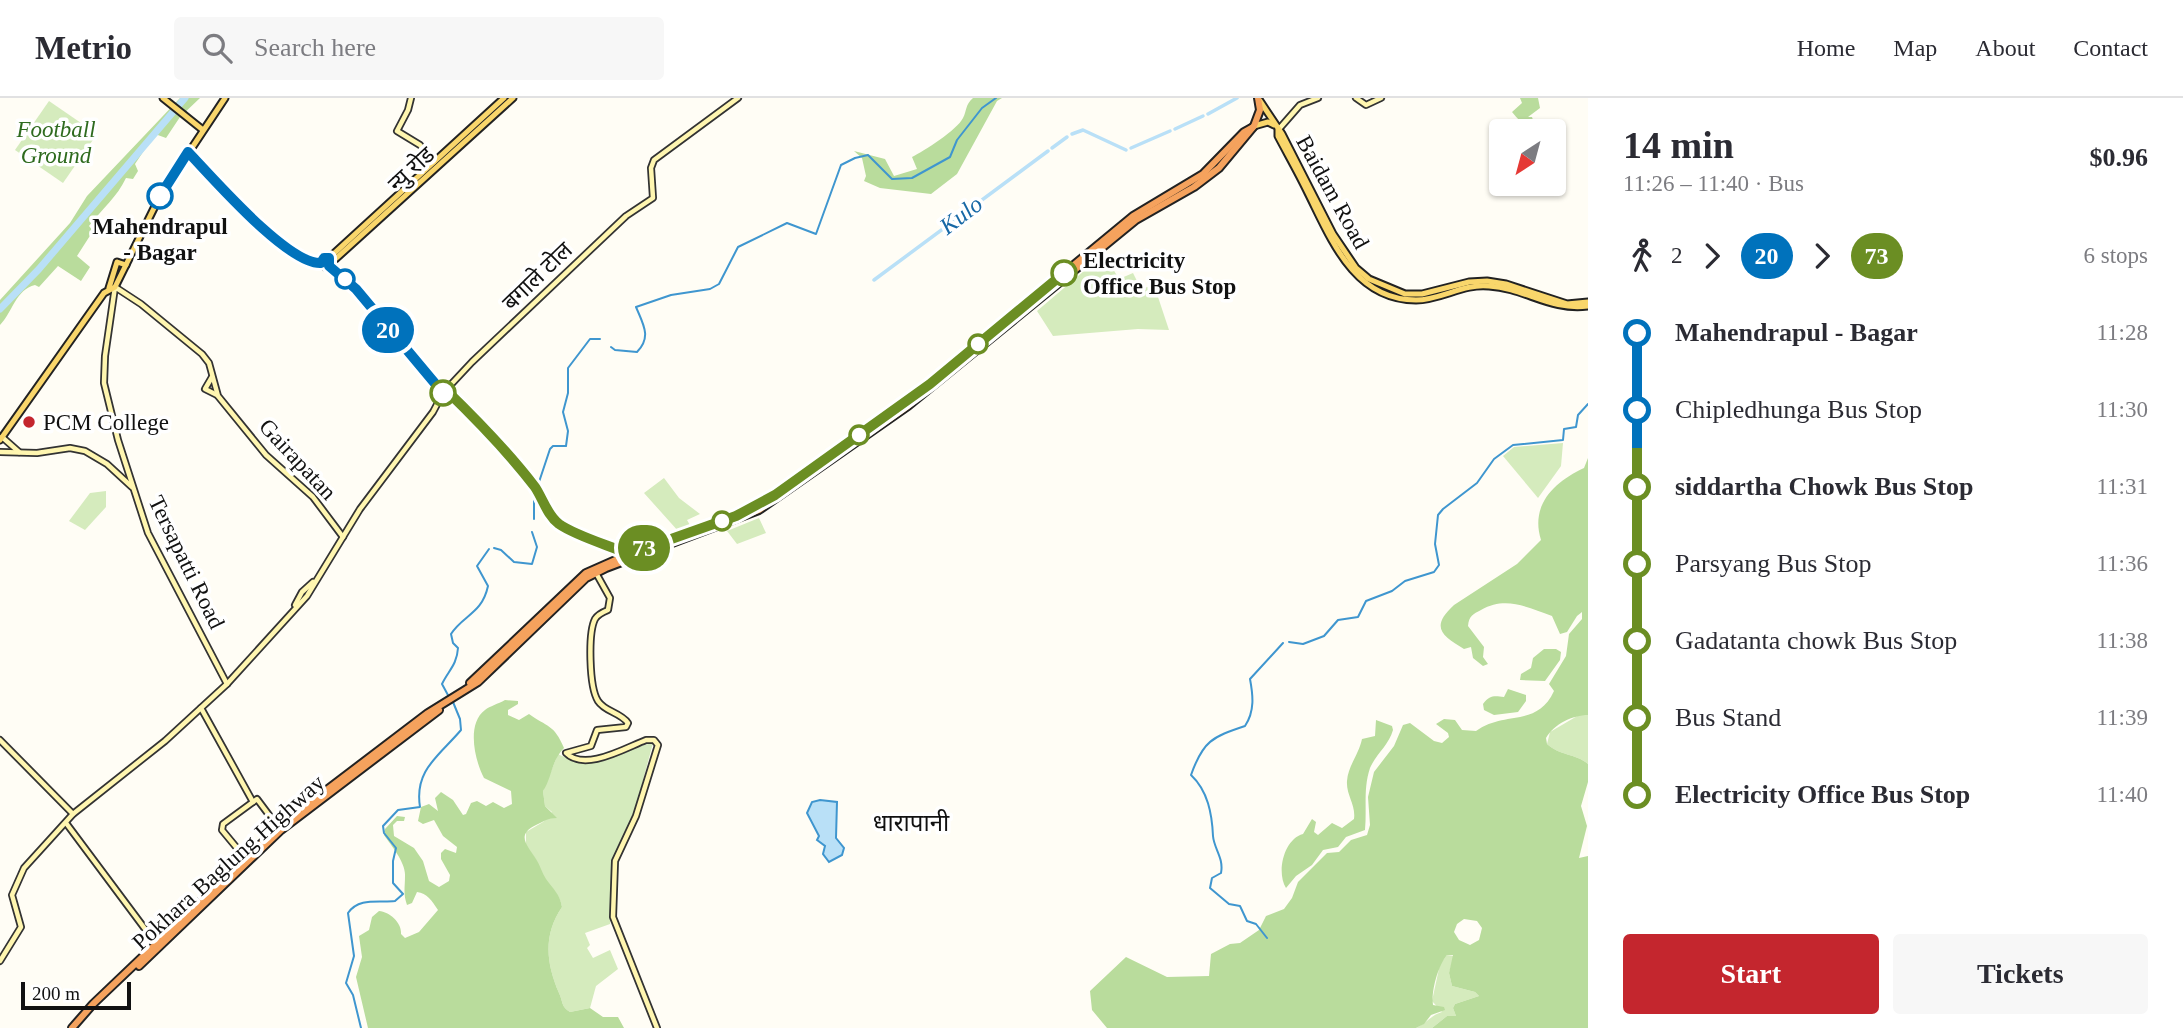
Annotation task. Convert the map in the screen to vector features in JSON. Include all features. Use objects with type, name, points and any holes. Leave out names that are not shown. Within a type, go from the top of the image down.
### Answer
[{"type":"highway","points":[[439,708],[462,692],[571,585],[630,556],[736,516],[775,495],[930,384],[1133,216],[1203,174],[1244,132],[1254,126],[1259,115],[1258,98]]},
{"type":"highway","name":"Pokhara Baglung Highway","points":[[72,1028],[278,827],[316,796],[439,708]]},
{"type":"highway","name":"Pokhara Baglung Highway","points":[[246,859],[317,801],[431,718],[439,708]]},
{"type":"highway","name":"Pokhara Baglung Highway","points":[[78,1028],[157,945]]},
{"type":"main road","points":[[163,98],[203,130]]},
{"type":"main road","points":[[19,453],[1,439],[112,287],[126,265],[160,196],[225,98]]},
{"type":"main road","points":[[411,98],[397,131],[420,145],[435,162]]},
{"type":"main road","name":"न्यु रोड","points":[[330,263],[503,98]]},
{"type":"main road","name":"न्यु रोड","points":[[330,263],[513,98]]},
{"type":"main road","name":"बगाले टोल","points":[[0,961],[21,927],[12,895],[19,874],[73,814],[227,684],[314,581],[381,479],[433,412],[445,392],[472,362],[597,242],[626,216],[653,198],[655,191],[651,168],[654,160],[738,98]]},
{"type":"main road","name":"Baidam Road","points":[[1258,98],[1277,128],[1278,136],[1330,237],[1345,262],[1368,285],[1390,295],[1415,300],[1486,285],[1562,307],[1588,304]]},
{"type":"main road","points":[[1254,126],[1268,122],[1277,128],[1300,105],[1318,98]]},
{"type":"main road","points":[[1356,98],[1366,105],[1381,98]]},
{"type":"main road","points":[[188,152],[266,231],[287,248],[314,263],[321,263],[325,267],[330,263],[356,289],[445,392],[520,469],[552,518],[571,531],[630,556]]},
{"type":"main road","name":"Gairapatan","points":[[112,287],[141,303],[202,354],[209,363],[218,396],[266,455],[313,497],[343,537]]},
{"type":"main road","name":"Tersapatti Road","points":[[112,287],[104,383],[132,487],[148,533],[227,684]]},
{"type":"main road","points":[[212,377],[205,388],[218,396]]},
{"type":"main road","points":[[0,452],[37,453],[69,447],[85,451],[107,464],[132,487]]},
{"type":"main road","points":[[595,571],[610,598],[608,610],[599,614],[594,621],[591,669],[594,693],[601,708],[628,723],[626,727],[597,730],[591,746],[566,753],[574,758],[593,760],[646,740],[654,740],[658,745],[636,816],[615,861],[613,916],[657,1028]]},
{"type":"main road","points":[[201,708],[253,802]]},
{"type":"main road","points":[[0,740],[73,814]]},
{"type":"main road","points":[[246,859],[222,830],[223,824],[257,799],[278,827]]},
{"type":"main road","points":[[66,822],[157,945]]},
{"type":"green space","points":[[180,98],[200,98],[180,117],[166,138],[155,134],[135,164],[138,171],[133,179],[126,178],[89,226],[93,231],[77,256],[90,267],[81,281],[58,266],[39,287],[35,285],[23,291],[0,325],[0,300],[70,223],[87,196]]},
{"type":"green space","points":[[973,98],[1002,98],[997,101],[957,174],[931,194],[880,188],[864,181],[866,176],[862,158],[854,151],[885,159],[894,176],[917,169],[912,157],[960,123]]},
{"type":"green space","points":[[1520,98],[1538,98],[1540,108],[1528,117],[1533,119],[1518,119],[1512,112],[1522,103]]},
{"type":"green space","name":"Football Ground","points":[[49,101],[97,134],[63,183],[15,150]]},
{"type":"green space","points":[[1104,254],[1119,279],[1133,273],[1141,289],[1154,285],[1169,330],[1138,329],[1053,336],[1037,311]]},
{"type":"green space","points":[[1563,443],[1561,466],[1538,498],[1503,456],[1514,447]]},
{"type":"green space","points":[[1588,458],[1588,715],[1564,721],[1546,738],[1547,744],[1552,748],[1588,764],[1588,782],[1581,806],[1587,826],[1579,858],[1588,856],[1588,1028],[1432,1028],[1447,1016],[1456,1016],[1453,1008],[1455,1004],[1479,996],[1475,992],[1452,986],[1449,973],[1453,955],[1447,955],[1438,972],[1433,999],[1433,1005],[1444,1007],[1445,1010],[1431,1015],[1424,1024],[1416,1028],[1107,1028],[1092,1010],[1090,991],[1126,957],[1167,977],[1209,976],[1211,954],[1230,944],[1240,943],[1259,930],[1266,916],[1284,909],[1298,882],[1327,853],[1339,852],[1351,840],[1367,835],[1370,825],[1368,797],[1374,772],[1394,746],[1403,725],[1410,723],[1434,741],[1442,743],[1449,737],[1448,733],[1436,724],[1444,719],[1455,720],[1462,730],[1476,731],[1498,721],[1539,710],[1547,702],[1554,691],[1549,684],[1566,656],[1569,634],[1582,619],[1582,612],[1567,632],[1560,634],[1552,616],[1525,606],[1508,603],[1478,611],[1470,618],[1468,626],[1484,647],[1483,657],[1488,664],[1483,666],[1473,658],[1471,647],[1464,649],[1450,640],[1441,626],[1446,613],[1454,605],[1517,564],[1541,540],[1539,516],[1547,496],[1563,480],[1584,468]],"holes":[[[1464,919],[1477,921],[1482,928],[1479,940],[1470,945],[1459,940],[1454,932],[1457,924]]]},
{"type":"green space","points":[[664,478],[679,498],[700,514],[687,520],[691,527],[679,532],[644,493]]},
{"type":"green space","points":[[106,491],[106,507],[85,530],[69,521],[90,493]]},
{"type":"green space","points":[[759,518],[766,533],[737,544],[727,531]]},
{"type":"green space","points":[[1544,649],[1561,652],[1560,660],[1545,681],[1520,680],[1521,674],[1531,668],[1533,658]]},
{"type":"green space","points":[[1508,689],[1526,695],[1526,701],[1518,712],[1494,715],[1484,710],[1483,704],[1488,699],[1495,696],[1504,697]]},
{"type":"green space","points":[[505,700],[518,701],[518,704],[508,710],[508,715],[519,720],[529,714],[550,727],[564,748],[543,791],[545,806],[557,818],[536,825],[525,837],[562,907],[549,939],[551,971],[567,1010],[570,1012],[590,1008],[603,1017],[618,1017],[624,1028],[368,1028],[356,977],[362,957],[359,936],[369,930],[372,917],[379,911],[394,919],[405,938],[419,932],[438,910],[426,896],[417,892],[412,903],[407,905],[405,871],[398,854],[384,835],[385,829],[397,816],[405,817],[404,821],[397,821],[393,825],[394,836],[414,848],[423,861],[429,881],[439,887],[449,881],[450,875],[441,859],[441,853],[445,849],[456,853],[457,847],[443,836],[434,820],[423,824],[418,821],[421,807],[429,804],[438,811],[435,798],[441,792],[453,800],[463,815],[471,803],[477,801],[486,806],[493,802],[504,808],[512,804],[511,791],[484,778],[474,743],[479,716]]},
{"type":"green space","points":[[1579,715],[1588,715],[1588,764],[1547,744],[1550,732]]},
{"type":"green space","points":[[1376,720],[1392,726],[1393,730],[1370,768],[1366,791],[1365,830],[1346,837],[1338,847],[1323,850],[1312,865],[1296,876],[1286,888],[1282,865],[1287,849],[1296,837],[1303,834],[1312,819],[1316,822],[1314,832],[1318,835],[1332,823],[1342,828],[1354,819],[1347,786],[1348,776],[1362,739],[1375,736]]},
{"type":"green space","points":[[653,743],[634,814],[614,860],[610,924],[585,933],[590,945],[587,948],[593,958],[610,950],[618,969],[596,986],[590,1008],[570,1012],[563,1004],[549,960],[549,939],[562,907],[561,902],[544,878],[535,858],[526,848],[526,832],[543,822],[552,812],[545,806],[543,791],[558,754],[582,761],[594,760]]},
{"type":"green space","points":[[1447,955],[1454,956],[1449,973],[1452,986],[1475,992],[1479,996],[1455,1004],[1453,1008],[1456,1016],[1447,1016],[1432,1028],[1416,1028],[1442,1012],[1432,1001],[1440,964]]},
{"type":"water","points":[[812,802],[837,802],[836,838],[844,848],[842,855],[829,862],[823,854],[825,846],[817,840],[819,836],[807,813]]},
{"type":"waterway","points":[[0,309],[39,269],[185,98]]},
{"type":"waterway","points":[[611,347],[615,350],[637,352],[645,336],[636,307],[671,295],[710,289],[719,284],[738,247],[787,223],[816,234],[841,165],[868,155],[892,179],[912,178],[950,157],[957,140],[982,108],[996,98]]},
{"type":"waterway","name":"Kulo","points":[[1208,114],[1237,98]]},
{"type":"waterway","name":"Kulo","points":[[1175,129],[1203,116]]},
{"type":"waterway","name":"Kulo","points":[[1072,134],[1083,130],[1126,150]]},
{"type":"waterway","name":"Kulo","points":[[1131,148],[1170,131]]},
{"type":"waterway","name":"Kulo","points":[[1052,148],[1067,137]]},
{"type":"waterway","name":"Kulo","points":[[874,280],[1048,151]]},
{"type":"waterway","points":[[538,485],[550,449],[553,446],[566,446],[568,431],[563,412],[568,393],[568,368],[590,339],[600,339]]},
{"type":"waterway","points":[[1289,642],[1303,644],[1324,636],[1338,620],[1358,617],[1366,601],[1392,591],[1405,581],[1434,572],[1439,565],[1435,544],[1438,515],[1443,509],[1477,483],[1494,459],[1513,445],[1563,440],[1564,429],[1576,427],[1578,415],[1588,404]]},
{"type":"waterway","points":[[534,493],[534,519]]},
{"type":"waterway","points":[[494,548],[501,550],[514,562],[532,564],[537,547],[532,532]]},
{"type":"waterway","points":[[449,697],[442,684],[454,663],[458,648],[453,643],[451,634],[477,608],[485,595],[488,586],[477,566],[489,549]]},
{"type":"waterway","points":[[1267,938],[1256,924],[1247,921],[1240,906],[1229,904],[1210,888],[1212,878],[1221,873],[1221,863],[1214,841],[1208,803],[1191,775],[1200,755],[1210,742],[1245,726],[1252,709],[1250,679],[1283,643]]},
{"type":"waterway","points":[[361,1028],[353,995],[346,983],[354,956],[348,913],[363,903],[395,901],[403,894],[393,883],[396,848],[384,833],[383,826],[398,810],[420,807],[419,794],[425,773],[461,730],[453,702]]},
{"type":"bus line","name":"20","points":[[160,196],[188,152],[266,231],[287,248],[318,264],[322,259],[329,258],[329,266],[356,289],[443,393]]},
{"type":"bus line","name":"73","points":[[443,393],[446,390],[520,469],[552,518],[571,531],[629,554],[736,516],[775,495],[930,384],[1064,273]]},
{"type":"place","name":"Mahendrapul - Bagar","points":[[160,196]]},
{"type":"place","name":"Electricity Office Bus Stop","points":[[1064,273]]},
{"type":"place","name":"PCM College","points":[[29,422]]},
{"type":"district","name":"धारापानी","points":[[911,823]]}]
